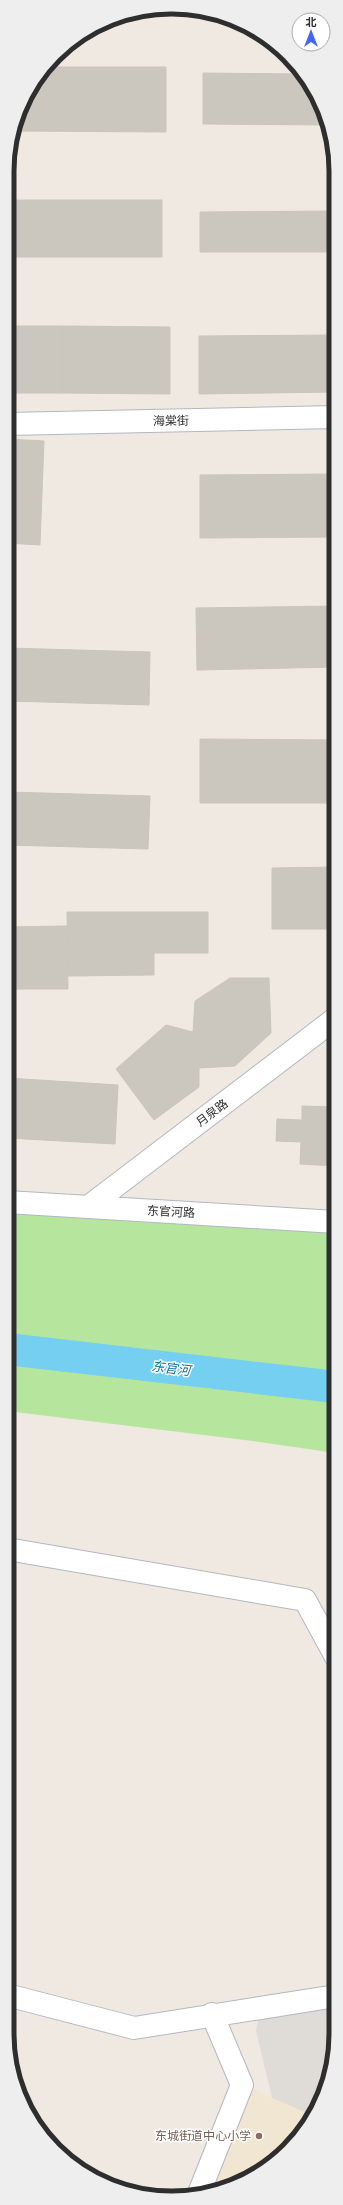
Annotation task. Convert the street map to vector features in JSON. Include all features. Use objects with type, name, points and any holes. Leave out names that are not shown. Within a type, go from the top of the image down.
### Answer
[{"type":"street","name":"海棠街","points":[[14,424],[329,417]]},
{"type":"street","name":"月泉路","points":[[88,1207],[329,1023]]},
{"type":"street","name":"东官河路","points":[[14,1202],[329,1222]]},
{"type":"street","points":[[14,1550],[305,1600],[329,1644]]},
{"type":"street","points":[[14,1997],[134,2028],[212,2014],[329,1997]]},
{"type":"street","points":[[201,2188],[242,2085],[212,2014]]},
{"type":"shaded area","points":[[329,1997],[328,2054],[321,2084],[307,2113],[272,2098],[256,2031],[261,2007]]},
{"type":"shaded area","name":"东城街道中心小学","points":[[242,2085],[307,2113],[283,2145],[259,2164],[232,2179],[201,2188]]},
{"type":"green space","points":[[14,1202],[329,1222],[329,1452],[253,1441],[14,1412]]},
{"type":"building","points":[[54,67],[166,67],[166,132],[19,131],[30,102]]},
{"type":"building","points":[[203,73],[294,74],[313,102],[322,125],[203,124]]},
{"type":"building","points":[[14,200],[162,200],[162,257],[14,257]]},
{"type":"building","points":[[329,211],[329,252],[200,252],[200,212]]},
{"type":"building","points":[[14,326],[63,326],[63,393],[14,393]]},
{"type":"building","points":[[63,326],[170,327],[170,394],[63,393]]},
{"type":"building","points":[[329,335],[329,392],[199,394],[199,336]]},
{"type":"building","points":[[14,439],[44,441],[40,545],[14,543]]},
{"type":"building","points":[[329,474],[329,537],[200,538],[200,475]]},
{"type":"building","points":[[329,606],[329,667],[197,670],[196,608]]},
{"type":"building","points":[[14,648],[150,652],[149,705],[14,701]]},
{"type":"building","points":[[200,739],[329,740],[329,803],[200,803]]},
{"type":"building","points":[[14,792],[150,796],[148,849],[14,845]]},
{"type":"building","points":[[329,867],[329,929],[272,929],[272,868]]},
{"type":"building","points":[[67,912],[208,912],[208,953],[154,953],[154,975],[68,976]]},
{"type":"building","points":[[67,926],[68,989],[14,989],[14,927]]},
{"type":"building","points":[[230,978],[269,978],[271,1033],[235,1066],[199,1068],[199,1087],[154,1120],[116,1069],[166,1025],[193,1032],[195,1001]]},
{"type":"building","points":[[14,1078],[118,1085],[115,1144],[14,1138]]},
{"type":"building","points":[[302,1106],[329,1107],[329,1166],[300,1164],[301,1142],[276,1141],[277,1119],[302,1120]]},
{"type":"waterway","name":"东官河","points":[[14,1350],[329,1386]]},
{"type":"place","name":"东城街道中心小学","points":[[259,2136]]}]
